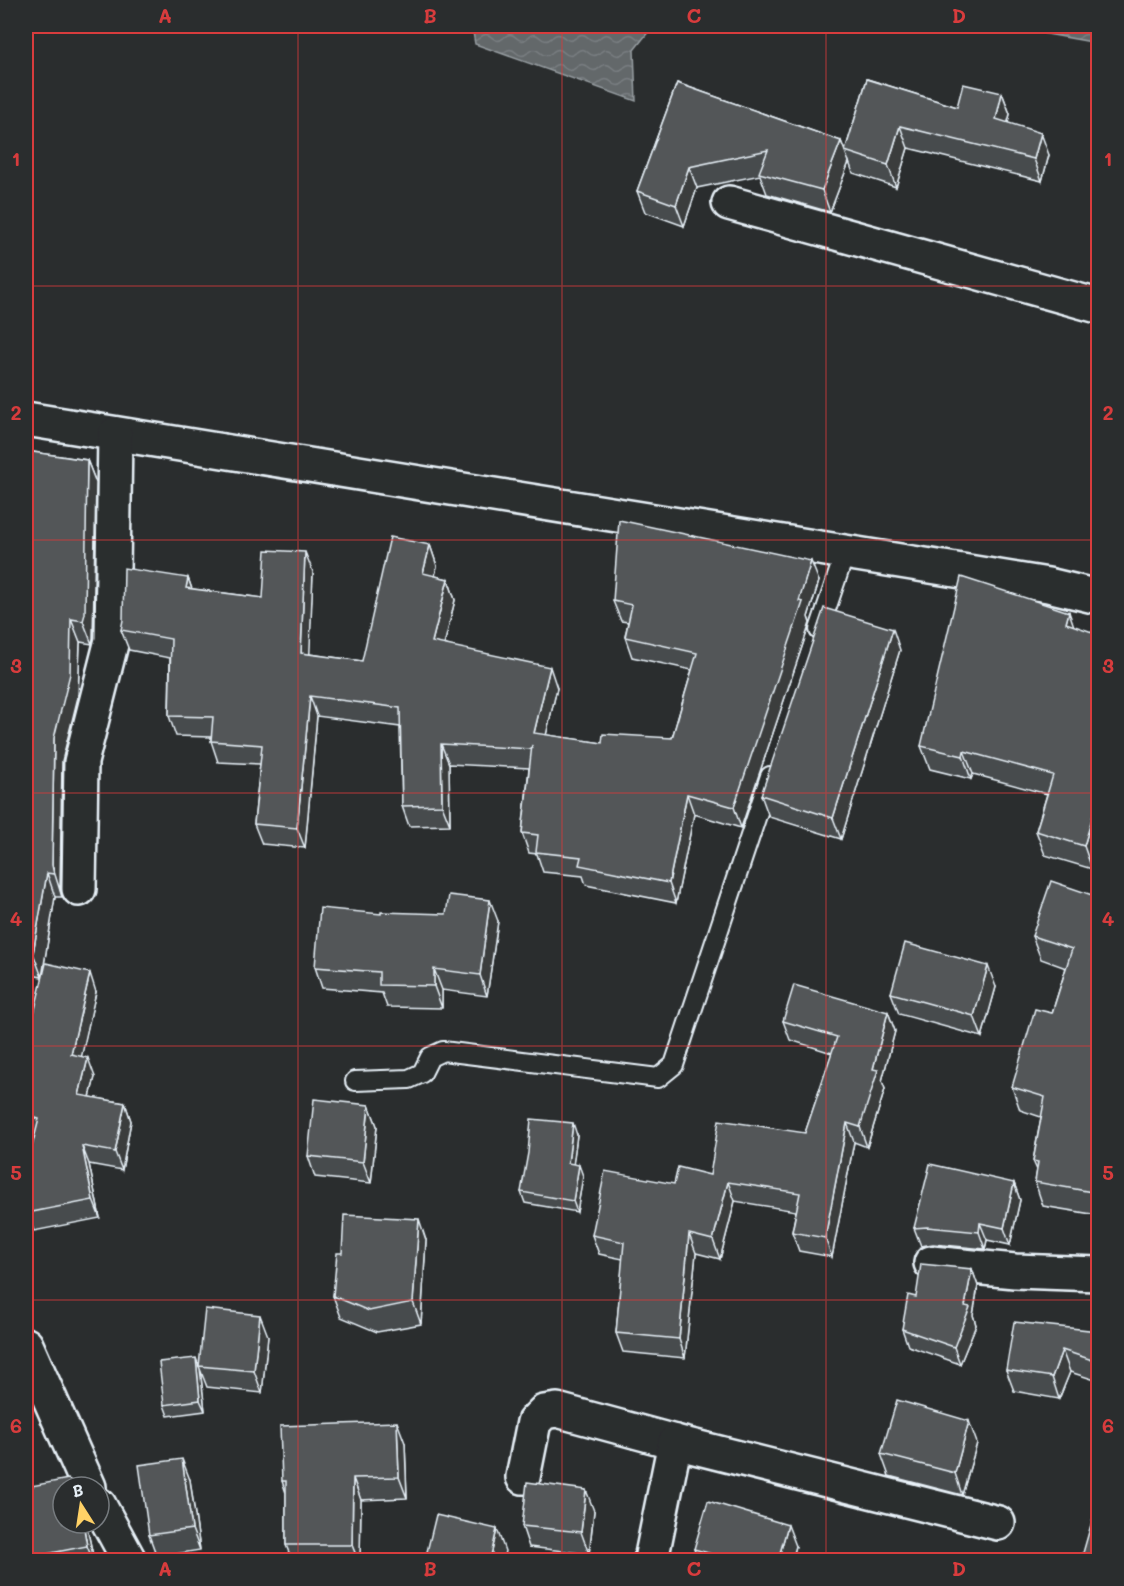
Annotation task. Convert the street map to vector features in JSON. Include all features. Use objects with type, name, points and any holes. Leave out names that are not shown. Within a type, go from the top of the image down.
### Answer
[{"type":"street","points":[[729,203],[1098,306]]},
{"type":"street","points":[[26,419],[1048,585],[1098,597]]},
{"type":"street","points":[[79,890],[81,762],[112,640],[115,434]]},
{"type":"street","points":[[931,1263],[1015,1271],[1098,1274]]},
{"type":"street","points":[[26,1345],[84,1475]]},
{"type":"street","points":[[523,1478],[534,1422],[544,1412],[557,1410],[998,1523]]},
{"type":"street","points":[[651,1560],[675,1442]]},
{"type":"street","points":[[111,1527],[129,1560]]},
{"type":"lane","points":[[815,642],[845,552]]},
{"type":"lane","points":[[355,1081],[409,1079],[422,1073],[430,1057],[443,1051],[658,1078],[674,1065],[774,764]]},
{"type":"water","points":[[472,26],[653,26],[634,50],[636,101],[475,44]]},
{"type":"water","points":[[1002,26],[1098,26],[1098,43]]},
{"type":"building","points":[[867,79],[957,107],[963,84],[1002,93],[996,119],[1041,133],[1034,159],[900,126],[888,165],[845,151]]},
{"type":"building","points":[[677,83],[841,141],[822,190],[759,173],[768,150],[689,167],[676,205],[637,191]]},
{"type":"building","points":[[26,451],[87,460],[85,614],[83,621],[71,619],[70,674],[54,738],[52,865],[54,874],[47,873],[33,953],[26,952]]},
{"type":"building","points":[[619,520],[811,561],[799,601],[803,602],[734,807],[687,794],[669,883],[579,865],[581,857],[536,852],[538,835],[522,833],[532,745],[531,749],[441,744],[442,805],[402,806],[400,708],[310,696],[297,828],[254,824],[262,745],[211,741],[213,717],[169,716],[171,639],[121,630],[124,568],[188,578],[186,588],[263,598],[266,550],[305,552],[301,653],[362,661],[390,537],[430,545],[423,573],[448,579],[432,642],[550,667],[534,733],[602,743],[603,734],[672,738],[697,653],[625,637],[632,605],[613,601]]},
{"type":"building","points":[[961,577],[1069,612],[1066,623],[1098,634],[1098,798],[1084,846],[1036,831],[1053,775],[964,751],[963,756],[921,746]]},
{"type":"building","points":[[824,608],[893,629],[833,818],[761,795]]},
{"type":"building","points":[[1051,881],[1098,897],[1098,1193],[1035,1182],[1038,1162],[1033,1161],[1045,1097],[1012,1087],[1035,1009],[1052,1013],[1072,949],[1032,936]]},
{"type":"building","points":[[449,895],[490,900],[480,975],[434,969],[434,986],[379,985],[379,972],[315,967],[320,908],[381,914],[381,912],[446,914]]},
{"type":"building","points":[[905,943],[988,966],[974,1016],[891,993]]},
{"type":"building","points":[[46,963],[90,973],[71,1054],[88,1058],[79,1095],[125,1103],[115,1152],[82,1146],[93,1200],[27,1213],[26,1170],[39,1119],[26,1115],[26,1047]]},
{"type":"building","points":[[794,985],[888,1012],[873,1069],[878,1070],[860,1127],[847,1123],[825,1238],[792,1232],[800,1193],[728,1182],[713,1240],[689,1234],[679,1339],[616,1333],[624,1242],[592,1235],[605,1171],[674,1184],[678,1167],[710,1175],[719,1120],[805,1133],[837,1037],[783,1021]]},
{"type":"building","points":[[314,1099],[369,1105],[363,1162],[308,1156]]},
{"type":"building","points":[[531,1119],[573,1123],[568,1163],[579,1165],[573,1201],[521,1192]]},
{"type":"building","points":[[930,1164],[1014,1183],[1004,1228],[980,1223],[979,1232],[914,1228]]},
{"type":"building","points":[[344,1215],[419,1219],[413,1302],[369,1311],[333,1296],[337,1253],[342,1253]]},
{"type":"building","points":[[921,1264],[972,1269],[965,1306],[970,1307],[954,1347],[902,1329],[908,1295],[916,1297]]},
{"type":"building","points":[[205,1309],[260,1315],[254,1371],[199,1366]]},
{"type":"building","points":[[1014,1322],[1098,1331],[1098,1362],[1062,1350],[1052,1377],[1006,1370]]},
{"type":"building","points":[[196,1358],[200,1400],[164,1405],[159,1362]]},
{"type":"building","points":[[897,1400],[969,1421],[955,1473],[881,1454]]},
{"type":"building","points":[[397,1422],[399,1477],[353,1478],[352,1545],[286,1545],[286,1481],[282,1481],[280,1426]]},
{"type":"building","points":[[182,1459],[192,1529],[149,1535],[139,1465]]},
{"type":"building","points":[[51,1482],[51,1535],[85,1535],[87,1546],[26,1558],[26,1487]]},
{"type":"building","points":[[527,1482],[586,1490],[581,1532],[522,1526]]},
{"type":"building","points":[[1098,1500],[1098,1560],[1081,1560]]},
{"type":"building","points":[[708,1501],[788,1525],[778,1560],[733,1560],[694,1549]]},
{"type":"building","points":[[436,1515],[497,1529],[490,1560],[425,1560]]}]
